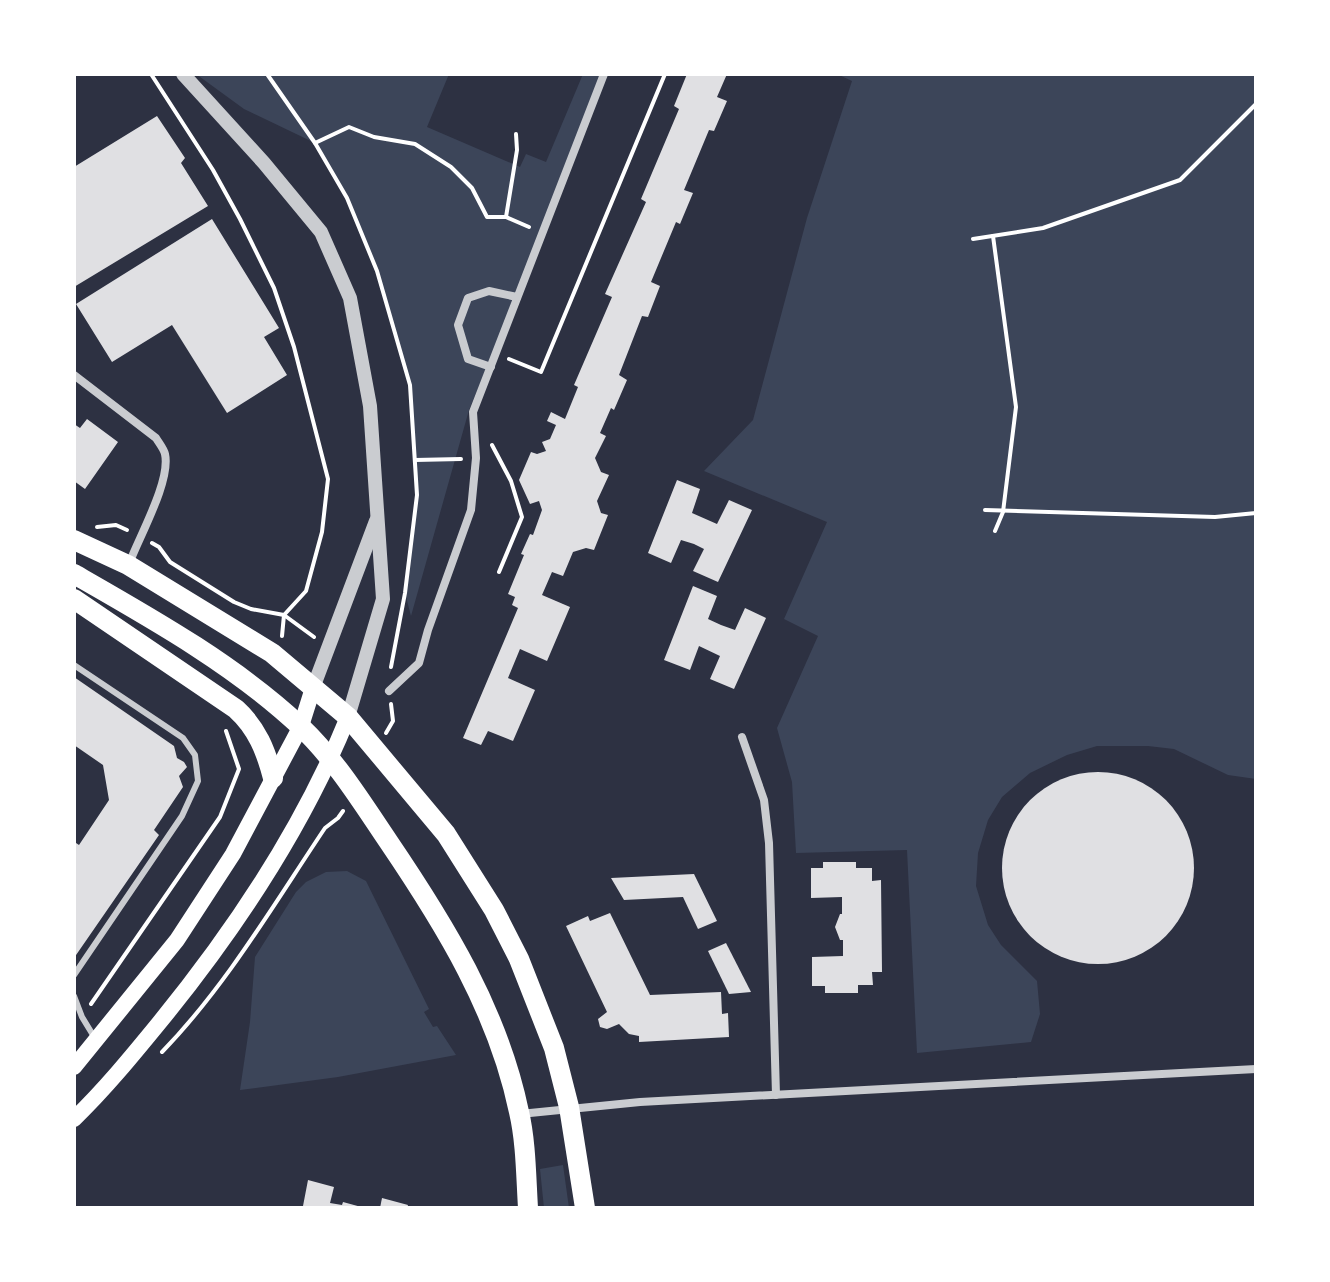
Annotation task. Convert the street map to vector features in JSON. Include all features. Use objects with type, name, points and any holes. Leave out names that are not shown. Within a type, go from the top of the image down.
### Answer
[{"type":"main road","points":[[81,533],[272,653],[348,717],[446,834],[494,910],[519,959],[554,1048],[569,1107],[585,1208]]},
{"type":"main road","points":[[74,574],[138,610],[240,678],[301,726],[331,760],[424,895],[483,1001],[503,1052],[520,1114],[528,1208]]},
{"type":"main road","points":[[74,597],[202,684],[250,721],[267,754],[273,778]]},
{"type":"main road","points":[[74,1067],[177,940],[233,854],[301,726],[313,688]]},
{"type":"main road","points":[[74,1119],[100,1094],[209,962],[265,876],[331,760],[348,717]]},
{"type":"street","points":[[183,74],[321,232],[350,298],[370,406],[383,599],[348,717]]},
{"type":"street","points":[[389,691],[419,663],[471,510],[476,458],[473,412],[604,74]]},
{"type":"street","points":[[491,367],[468,359],[458,325],[468,298],[489,291],[517,297]]},
{"type":"street","points":[[74,375],[156,438],[165,452],[166,470],[161,489],[128,565]]},
{"type":"street","points":[[313,688],[379,513]]},
{"type":"street","points":[[74,597],[94,586]]},
{"type":"street","points":[[742,737],[764,800],[769,843],[776,1095]]},
{"type":"street","points":[[520,1114],[569,1107],[1256,1069]]},
{"type":"lane","points":[[74,665],[183,738],[195,755],[198,781],[182,816],[74,975]]},
{"type":"lane","points":[[74,996],[96,1040]]},
{"type":"path","points":[[81,533],[116,525],[159,547],[170,562],[234,602],[251,609],[284,615],[306,591],[322,532],[328,479],[294,347],[274,288],[226,194],[151,74]]},
{"type":"path","points":[[267,74],[315,143],[349,127],[374,137],[415,144],[451,167],[472,188],[487,217],[506,217],[542,233]]},
{"type":"path","points":[[495,354],[541,372],[665,74]]},
{"type":"path","points":[[973,239],[1043,228],[1180,180],[1256,104]]},
{"type":"path","points":[[506,217],[517,150],[516,134]]},
{"type":"path","points":[[993,236],[1016,407],[1003,512],[995,531]]},
{"type":"path","points":[[473,412],[511,481],[522,517],[499,572]]},
{"type":"path","points":[[415,460],[476,458]]},
{"type":"path","points":[[985,510],[1215,517],[1256,513]]},
{"type":"path","points":[[82,1017],[220,817],[239,769],[227,732],[218,719]]},
{"type":"shaded area","points":[[196,74],[449,74],[427,127],[520,167],[526,154],[546,162],[583,74],[602,74],[542,233],[469,410],[411,616],[405,593],[417,495],[410,385],[377,271],[347,198],[315,143],[244,109]]},
{"type":"shaded area","points":[[837,74],[1256,74],[1256,779],[1228,775],[1174,749],[1097,746],[1067,755],[1030,773],[1002,797],[988,820],[978,853],[976,886],[988,925],[1001,945],[1037,981],[1040,1014],[1031,1042],[917,1053],[907,850],[796,853],[792,782],[777,728],[818,636],[784,619],[827,522],[704,471],[753,420],[807,218],[852,81]]},
{"type":"shaded area","points":[[347,871],[366,881],[429,1009],[424,1012],[456,1055],[338,1077],[240,1090],[255,957],[296,892],[306,882],[326,872]]},
{"type":"shaded area","points":[[563,1165],[569,1208],[544,1208],[540,1169]]},
{"type":"building","points":[[687,74],[727,74],[717,97],[727,101],[714,131],[709,130],[684,190],[693,193],[680,224],[676,222],[651,282],[660,286],[648,317],[642,316],[619,375],[627,380],[600,433],[606,436],[595,458],[601,472],[609,475],[597,501],[601,513],[608,515],[594,550],[586,548],[573,552],[563,576],[552,572],[542,595],[570,607],[547,661],[520,649],[508,678],[535,690],[513,741],[488,731],[481,745],[463,738],[518,608],[512,605],[515,597],[508,594],[524,555],[521,554],[530,534],[533,535],[542,510],[539,501],[530,504],[519,480],[531,452],[546,451],[542,442],[550,439],[556,425],[547,421],[551,412],[565,419],[578,387],[574,385],[612,297],[605,294],[646,202],[641,199],[679,109],[674,106]]},
{"type":"building","points":[[157,116],[185,158],[181,163],[208,206],[74,287],[74,167]]},
{"type":"building","points":[[212,219],[279,328],[264,337],[287,375],[227,413],[172,325],[112,362],[76,304]]},
{"type":"building","points":[[87,419],[118,442],[85,489],[74,481],[74,424],[80,428]]},
{"type":"building","points":[[677,480],[700,489],[692,513],[717,524],[729,500],[752,510],[718,582],[693,571],[704,549],[694,544],[681,540],[671,563],[648,553]]},
{"type":"building","points":[[693,586],[717,596],[708,619],[721,625],[735,630],[745,608],[766,618],[734,689],[710,679],[720,656],[699,646],[690,670],[664,660]]},
{"type":"building","points":[[74,677],[174,746],[177,758],[187,767],[179,776],[183,787],[154,830],[159,835],[74,958],[74,845],[79,845],[109,800],[103,765],[74,745]]},
{"type":"building","points":[[1098,772],[1135,779],[1166,800],[1187,831],[1194,868],[1187,905],[1166,936],[1135,957],[1098,964],[1061,957],[1030,936],[1009,905],[1002,868],[1009,831],[1030,800],[1061,779]]},
{"type":"building","points":[[823,862],[856,862],[856,868],[872,868],[872,881],[881,880],[882,972],[872,972],[873,985],[858,985],[858,993],[825,993],[825,986],[812,986],[812,957],[843,956],[843,940],[840,940],[835,927],[842,914],[842,897],[811,898],[811,868],[823,868]]},
{"type":"building","points":[[694,874],[717,921],[698,929],[683,897],[624,900],[611,878]]},
{"type":"building","points":[[610,913],[650,995],[721,992],[722,1014],[728,1013],[729,1037],[639,1042],[639,1036],[629,1034],[619,1024],[607,1029],[600,1027],[598,1019],[607,1012],[566,926],[588,916],[590,921]]},
{"type":"building","points":[[726,943],[751,992],[729,994],[708,951]]},
{"type":"building","points":[[308,1180],[334,1187],[330,1203],[342,1205],[343,1202],[365,1208],[307,1208],[303,1206]]},
{"type":"building","points":[[382,1198],[408,1205],[407,1208],[380,1208]]}]
